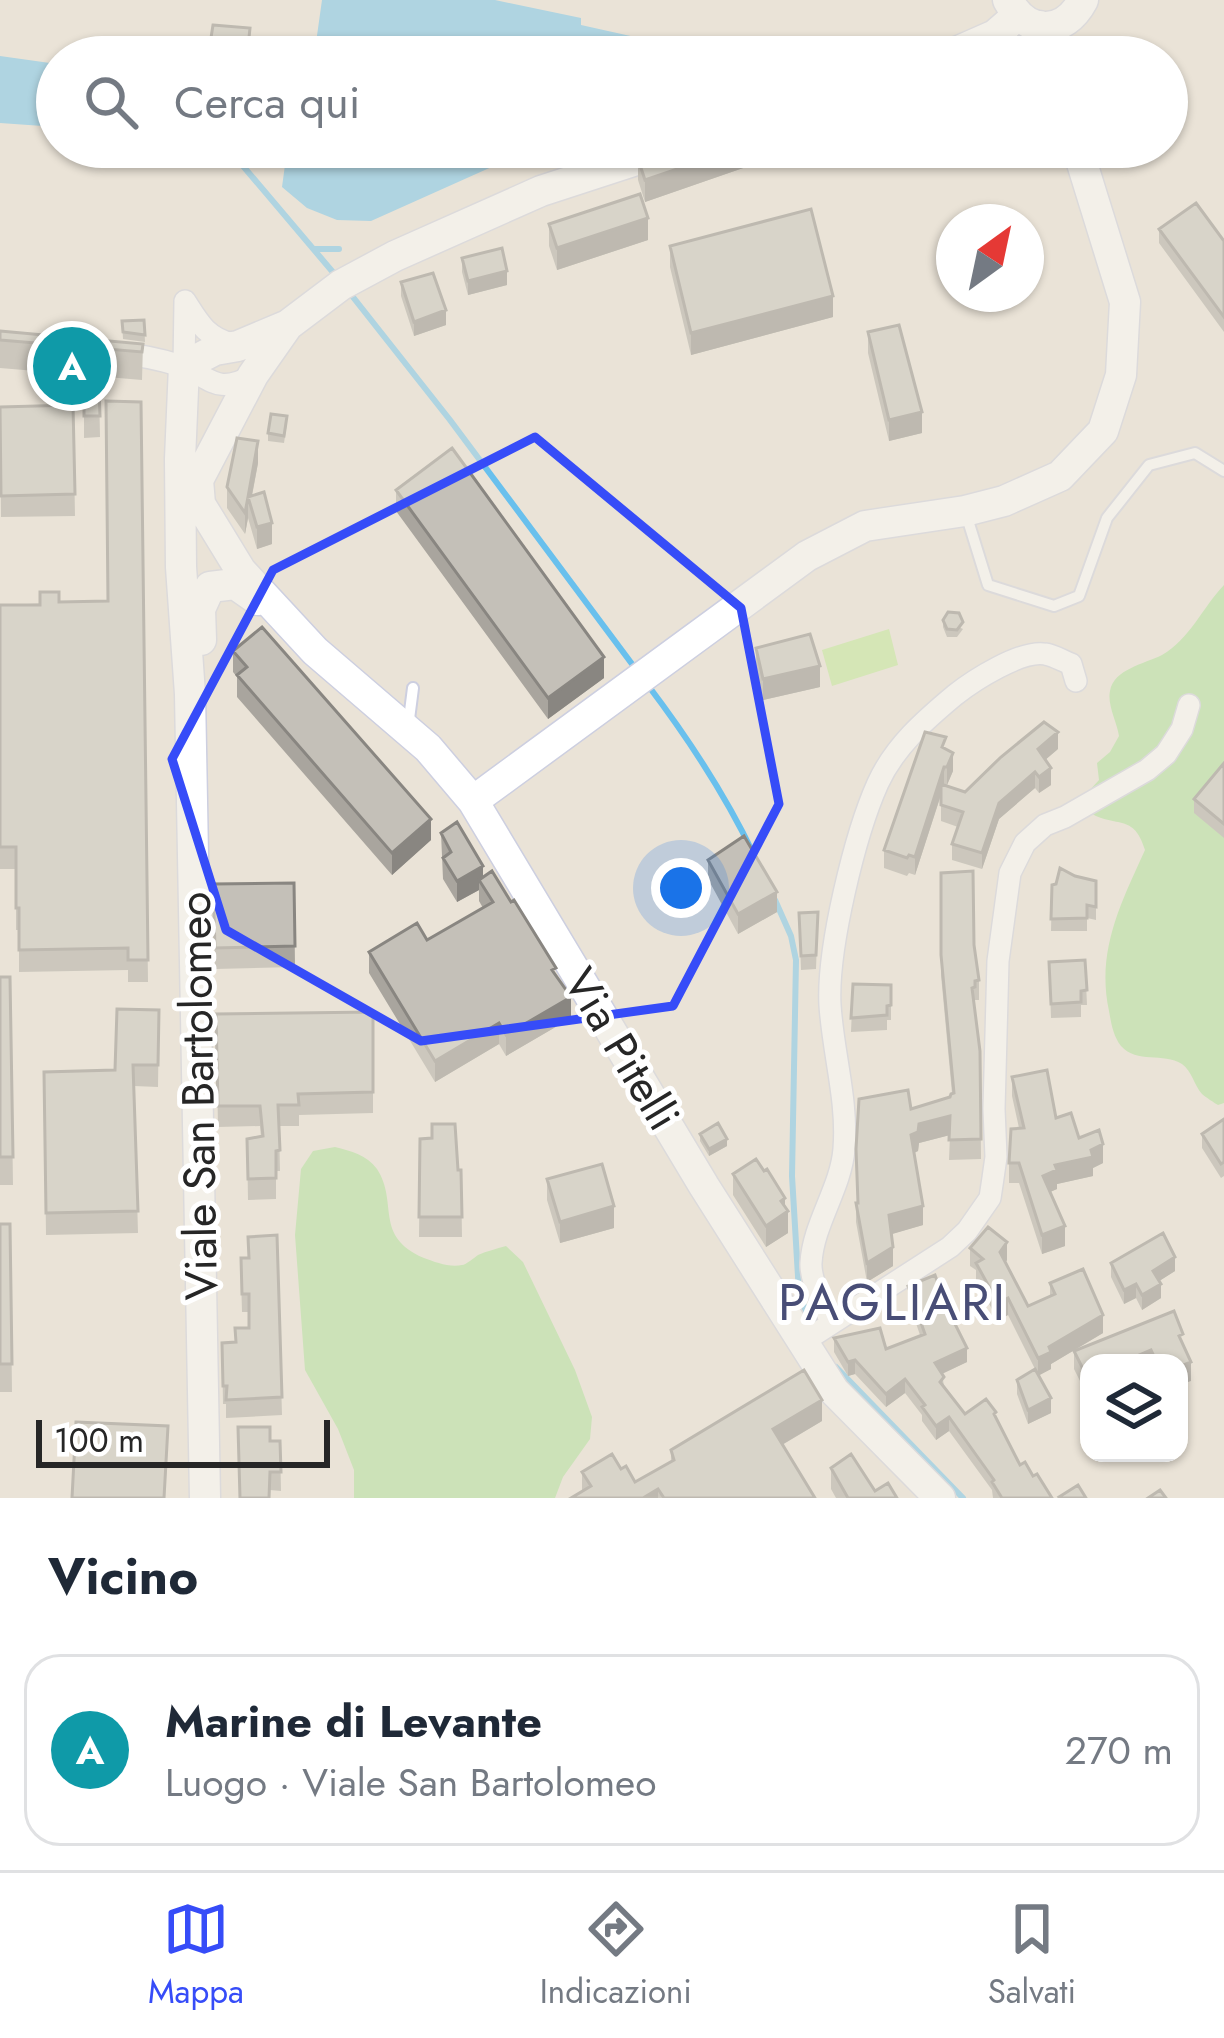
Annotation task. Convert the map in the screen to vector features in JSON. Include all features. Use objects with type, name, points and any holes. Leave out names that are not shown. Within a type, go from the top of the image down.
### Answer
[{"type":"main road","points":[[993,36],[1022,14],[1053,26],[1065,22],[1083,0]]},
{"type":"main road","points":[[184,367],[215,350],[288,326],[348,281],[395,256],[541,191],[612,168]]},
{"type":"main road","points":[[473,801],[807,556],[865,526],[1004,501],[1060,476],[1103,431],[1121,375],[1125,302],[1084,168]]},
{"type":"main road","points":[[253,375],[288,326]]},
{"type":"main road","name":"Viale San Bartolomeo","points":[[184,367],[181,568],[190,694],[206,1498]]},
{"type":"main road","name":"Via Pitelli","points":[[253,375],[199,492],[241,571],[340,674],[428,748],[473,801],[704,1186],[816,1333],[834,1391],[940,1498]]},
{"type":"main road","name":"Via Pitelli","points":[[200,609],[210,587],[230,583],[284,617]]},
{"type":"main road","name":"Viale San Bartolomeo","points":[[190,694],[199,691],[201,682],[200,609]]},
{"type":"street","name":"Viale San Bartolomeo","points":[[184,367],[185,302],[211,337],[238,346]]},
{"type":"street","points":[[92,352],[138,355],[184,367],[222,386],[236,385],[253,375]]},
{"type":"street","points":[[1076,681],[1071,664],[1043,653],[998,668],[923,721],[878,783],[850,874],[832,958],[830,999],[844,1110],[844,1154],[810,1265],[816,1333],[950,1247],[990,1198],[996,1157],[998,961],[1010,873],[1025,843],[1045,825],[1147,770],[1166,754],[1182,729],[1189,705]]},
{"type":"lane","points":[[965,511],[988,585],[1054,606],[1079,596],[1107,518],[1149,465],[1195,453],[1224,471]]},
{"type":"lane","points":[[408,731],[413,688]]},
{"type":"highlighted area","points":[[535,437],[741,608],[779,804],[673,1006],[421,1041],[226,930],[172,759],[273,570]]},
{"type":"green space","points":[[1224,585],[1224,1103],[1218,1105],[1202,1094],[1182,1064],[1135,1055],[1116,1038],[1106,989],[1108,948],[1145,850],[1128,825],[1082,807],[1099,780],[1097,763],[1119,736],[1110,702],[1117,677],[1172,649]]},
{"type":"green space","points":[[889,629],[898,665],[832,686],[822,650]]},
{"type":"green space","points":[[335,1147],[364,1157],[377,1169],[393,1229],[408,1249],[457,1266],[506,1246],[523,1262],[592,1417],[590,1439],[563,1477],[555,1498],[354,1498],[354,1470],[338,1429],[305,1370],[295,1235],[301,1169],[313,1151]]},
{"type":"water","points":[[322,0],[495,0],[581,18],[581,25],[630,36],[317,36]]},
{"type":"water","points":[[0,56],[36,61],[36,126],[0,123]]},
{"type":"water","points":[[285,168],[489,168],[371,221],[337,220],[307,208],[282,187]]},
{"type":"building","points":[[213,25],[250,28],[249,36],[211,36]]},
{"type":"building","points":[[641,168],[680,168],[645,180]]},
{"type":"building","points":[[640,194],[648,218],[557,248],[549,224]]},
{"type":"building","points":[[1196,203],[1224,241],[1224,317],[1159,229]]},
{"type":"building","points":[[811,209],[833,296],[691,333],[670,246]]},
{"type":"building","points":[[502,248],[507,271],[468,281],[462,258]]},
{"type":"building","points":[[433,273],[446,310],[414,322],[401,282]]},
{"type":"building","points":[[144,320],[145,335],[123,332],[122,321]]},
{"type":"building","points":[[899,325],[922,412],[889,420],[868,332]]},
{"type":"building","points":[[0,331],[143,344],[142,352],[0,340]]},
{"type":"building","points":[[84,387],[99,387],[100,416],[84,416]]},
{"type":"building","points":[[106,401],[141,402],[148,960],[128,960],[128,948],[19,950],[16,847],[0,847],[0,605],[40,605],[40,592],[59,592],[59,602],[108,601]]},
{"type":"building","points":[[73,405],[75,494],[1,496],[0,407]]},
{"type":"building","points":[[271,414],[287,416],[284,436],[268,433]]},
{"type":"building","points":[[237,438],[258,441],[245,513],[227,487]]},
{"type":"building","points":[[452,448],[604,657],[548,698],[396,490]]},
{"type":"building","points":[[264,492],[272,523],[257,527],[248,497]]},
{"type":"building","points":[[948,612],[959,613],[963,622],[957,630],[947,629],[943,620]]},
{"type":"building","points":[[262,627],[431,819],[392,853],[237,675],[247,667],[233,651]]},
{"type":"building","points":[[810,634],[820,666],[763,679],[756,648]]},
{"type":"building","points":[[1044,722],[1058,732],[1038,749],[1051,768],[1039,777],[1035,772],[999,803],[982,853],[952,844],[963,812],[941,805],[941,784],[965,792]]},
{"type":"building","points":[[925,732],[946,737],[942,747],[953,753],[944,767],[915,857],[907,858],[884,850]]},
{"type":"building","points":[[1224,763],[1224,824],[1194,799]]},
{"type":"building","points":[[457,822],[483,866],[457,881],[443,858],[451,852],[441,833]]},
{"type":"building","points":[[744,836],[777,892],[738,914],[708,860]]},
{"type":"building","points":[[1060,868],[1096,881],[1096,907],[1087,905],[1087,918],[1051,919],[1052,885]]},
{"type":"building","points":[[492,871],[571,997],[506,1035],[499,1023],[435,1061],[369,952],[417,923],[427,940],[493,902],[479,880]]},
{"type":"building","points":[[973,871],[979,980],[972,988],[980,1051],[981,1139],[949,1140],[950,1116],[919,1124],[918,1132],[911,1135],[923,1206],[889,1215],[893,1247],[867,1263],[856,1203],[859,1099],[908,1090],[911,1109],[954,1093],[941,955],[941,873]]},
{"type":"building","points":[[294,883],[295,946],[215,948],[213,884]]},
{"type":"building","points":[[818,912],[816,955],[801,956],[799,913]]},
{"type":"building","points":[[1085,960],[1087,990],[1081,991],[1081,1002],[1051,1004],[1049,962]]},
{"type":"building","points":[[0,977],[10,977],[13,1157],[0,1157]]},
{"type":"building","points":[[853,984],[891,985],[887,1015],[851,1018]]},
{"type":"building","points":[[117,1009],[159,1010],[158,1065],[133,1065],[138,1211],[46,1213],[44,1072],[115,1070]]},
{"type":"building","points":[[373,1012],[373,1092],[298,1094],[299,1105],[278,1105],[276,1178],[248,1179],[247,1139],[263,1136],[260,1106],[218,1106],[216,1014]]},
{"type":"building","points":[[1047,1070],[1056,1118],[1071,1113],[1079,1138],[1099,1130],[1103,1144],[1091,1150],[1093,1157],[1055,1165],[1057,1170],[1043,1176],[1065,1226],[1042,1235],[1019,1163],[1009,1163],[1011,1129],[1024,1128],[1012,1077]]},
{"type":"building","points":[[1224,1119],[1224,1162],[1221,1164],[1202,1134]]},
{"type":"building","points":[[718,1123],[727,1139],[709,1149],[700,1134]]},
{"type":"building","points":[[432,1124],[455,1124],[462,1217],[419,1217],[420,1139],[432,1138]]},
{"type":"building","points":[[756,1159],[785,1198],[781,1201],[788,1211],[766,1226],[733,1174]]},
{"type":"building","points":[[602,1164],[614,1206],[560,1222],[547,1179]]},
{"type":"building","points":[[0,1224],[10,1224],[12,1364],[0,1364]]},
{"type":"building","points":[[988,1227],[1007,1242],[1000,1252],[1028,1306],[1055,1294],[1050,1283],[1083,1269],[1103,1315],[1038,1358],[1008,1298],[998,1303],[976,1263],[983,1259],[970,1248]]},
{"type":"building","points":[[1163,1233],[1175,1257],[1153,1271],[1161,1284],[1142,1295],[1136,1284],[1124,1290],[1111,1263]]},
{"type":"building","points":[[277,1235],[282,1397],[226,1400],[222,1343],[236,1342],[235,1328],[249,1328],[249,1294],[242,1294],[241,1258],[249,1258],[248,1237]]},
{"type":"building","points":[[935,1275],[967,1348],[935,1363],[944,1377],[940,1382],[965,1414],[986,1399],[1020,1465],[1025,1462],[1033,1476],[1037,1474],[1052,1498],[1002,1498],[949,1417],[936,1426],[905,1379],[886,1394],[855,1360],[848,1362],[834,1338],[880,1328],[886,1349],[925,1334],[908,1286]]},
{"type":"building","points":[[1174,1311],[1187,1354],[1153,1354],[1151,1350],[1080,1354],[1080,1363],[1074,1351]]},
{"type":"building","points":[[1035,1369],[1051,1398],[1028,1410],[1017,1380]]},
{"type":"building","points":[[804,1370],[822,1400],[773,1429],[815,1498],[664,1498],[658,1489],[643,1498],[571,1498],[591,1486],[582,1472],[612,1454],[635,1482],[674,1460],[671,1450]]},
{"type":"building","points":[[76,1422],[168,1426],[164,1498],[72,1498]]},
{"type":"building","points":[[238,1427],[270,1427],[270,1441],[280,1441],[281,1472],[270,1472],[269,1498],[240,1498]]},
{"type":"building","points":[[851,1454],[875,1491],[888,1483],[897,1498],[848,1498],[831,1468]]},
{"type":"building","points":[[1078,1485],[1086,1498],[1059,1497]]},
{"type":"waterway","points":[[245,168],[337,277]]},
{"type":"waterway","points":[[315,249],[339,249]]},
{"type":"waterway","points":[[349,292],[635,668]]},
{"type":"waterway","points":[[647,684],[705,767],[754,855]]},
{"type":"waterway","points":[[775,900],[796,960],[792,1176],[799,1293],[813,1330]]},
{"type":"waterway","points":[[836,1367],[963,1498]]},
{"type":"place","name":"Marine di Levante","points":[[72,366]]},
{"type":"district","name":"PAGLIARI","points":[[893,1302]]}]
